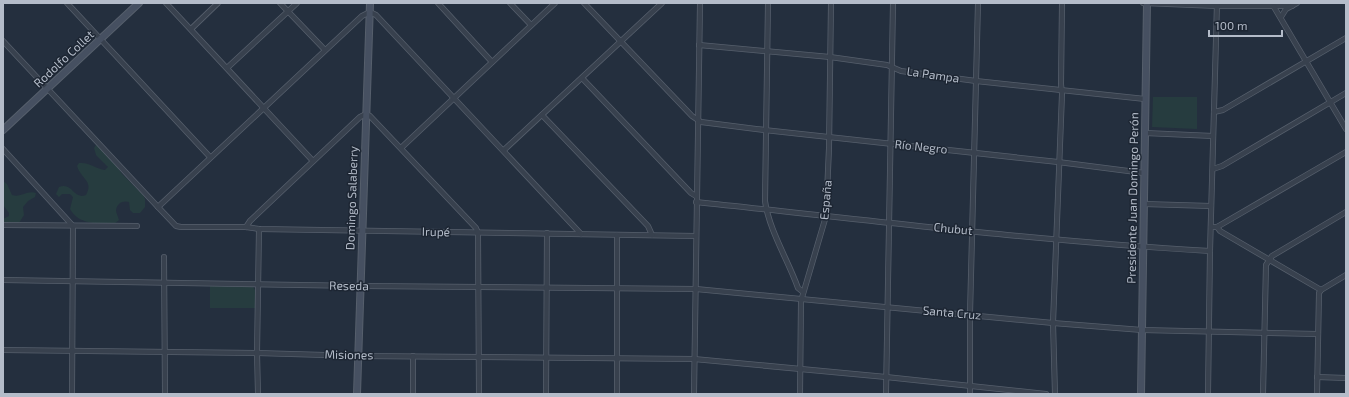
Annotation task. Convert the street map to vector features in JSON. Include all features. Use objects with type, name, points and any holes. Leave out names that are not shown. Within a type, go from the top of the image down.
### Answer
[{"type":"street","points":[[67,3],[210,157]]},
{"type":"street","name":"Rodolfo Collet","points":[[3,130],[139,3]]},
{"type":"street","points":[[166,3],[313,161]]},
{"type":"street","points":[[191,29],[218,3]]},
{"type":"street","points":[[280,3],[324,50]]},
{"type":"street","points":[[227,68],[297,3]]},
{"type":"street","name":"Domingo Salaberry","points":[[357,394],[370,3]]},
{"type":"street","points":[[438,3],[492,62]]},
{"type":"street","points":[[510,3],[531,25]]},
{"type":"street","points":[[401,148],[555,3]]},
{"type":"street","points":[[584,3],[697,120]]},
{"type":"street","points":[[504,150],[662,3]]},
{"type":"street","points":[[694,394],[697,120],[700,3]]},
{"type":"street","points":[[768,3],[766,51],[765,201],[766,209],[798,288],[803,292]]},
{"type":"street","name":"España","points":[[800,394],[802,298],[826,216],[831,3]]},
{"type":"street","points":[[886,394],[893,3]]},
{"type":"street","points":[[970,394],[970,314],[978,3]]},
{"type":"street","points":[[1054,394],[1053,323],[1061,90],[1062,3]]},
{"type":"street","points":[[1143,3],[1264,5],[1274,7],[1292,6]]},
{"type":"street","name":"Presidente Juan Domingo Perón","points":[[1141,394],[1147,3]]},
{"type":"street","points":[[1281,17],[1286,9],[1297,3]]},
{"type":"street","points":[[1208,394],[1211,206],[1217,4]]},
{"type":"street","points":[[1274,7],[1346,129]]},
{"type":"street","points":[[3,41],[158,207],[324,50],[362,16],[370,12],[376,15],[581,234]]},
{"type":"street","points":[[1214,112],[1223,110],[1346,38]]},
{"type":"street","name":"La Pampa","points":[[699,45],[830,57],[887,65],[901,71],[1021,87],[1145,99]]},
{"type":"street","points":[[582,78],[690,193],[696,196]]},
{"type":"street","points":[[1213,169],[1222,166],[1346,93]]},
{"type":"street","points":[[246,227],[250,221],[360,117],[366,114],[372,118],[473,224],[478,233],[479,394]]},
{"type":"street","points":[[542,115],[648,226],[652,235]]},
{"type":"street","name":"Río Negro","points":[[697,120],[766,130],[1058,162],[1144,173]]},
{"type":"street","points":[[1145,133],[1213,136]]},
{"type":"street","points":[[3,149],[73,226],[72,394]]},
{"type":"street","points":[[1211,227],[1218,227],[1346,152]]},
{"type":"street","name":"Chubut","points":[[696,202],[973,232],[1143,247],[1210,251]]},
{"type":"street","points":[[1144,204],[1211,206]]},
{"type":"street","name":"Irupé","points":[[158,207],[176,226],[186,228],[246,227],[260,229],[696,236]]},
{"type":"street","points":[[1263,394],[1265,269],[1269,260],[1272,256],[1346,212]]},
{"type":"street","points":[[3,225],[137,226]]},
{"type":"street","points":[[1218,227],[1220,232],[1321,290]]},
{"type":"street","points":[[258,394],[257,353],[260,229]]},
{"type":"street","points":[[546,394],[547,233]]},
{"type":"street","points":[[617,235],[617,394]]},
{"type":"street","points":[[164,257],[164,394]]},
{"type":"street","points":[[1317,394],[1319,293],[1321,290],[1346,275]]},
{"type":"street","name":"Reseda","points":[[3,280],[616,289],[696,288]]},
{"type":"street","name":"Santa Cruz","points":[[696,288],[1053,323],[1142,330],[1263,334],[1318,334]]},
{"type":"street","name":"Misiones","points":[[3,350],[257,353],[359,356],[694,359],[800,368],[1046,394]]},
{"type":"street","points":[[413,356],[414,394]]},
{"type":"street","points":[[1317,377],[1346,378]]},
{"type":"green space","points":[[1153,97],[1197,97],[1197,129],[1152,127]]},
{"type":"green space","points":[[96,145],[100,145],[106,150],[122,174],[143,195],[145,199],[145,207],[140,213],[133,213],[130,210],[129,202],[125,201],[119,204],[116,212],[119,220],[113,225],[83,221],[70,209],[73,197],[70,194],[62,194],[59,197],[56,194],[59,187],[64,186],[78,195],[86,195],[89,186],[77,166],[79,163],[105,170],[108,167],[96,155],[94,148]]},
{"type":"green space","points":[[3,181],[7,184],[12,195],[18,196],[30,192],[36,193],[35,197],[28,201],[23,207],[24,215],[17,226],[3,226],[3,219],[9,216],[9,213],[3,205]]},
{"type":"green space","points":[[210,286],[253,287],[255,290],[255,308],[210,308]]}]
